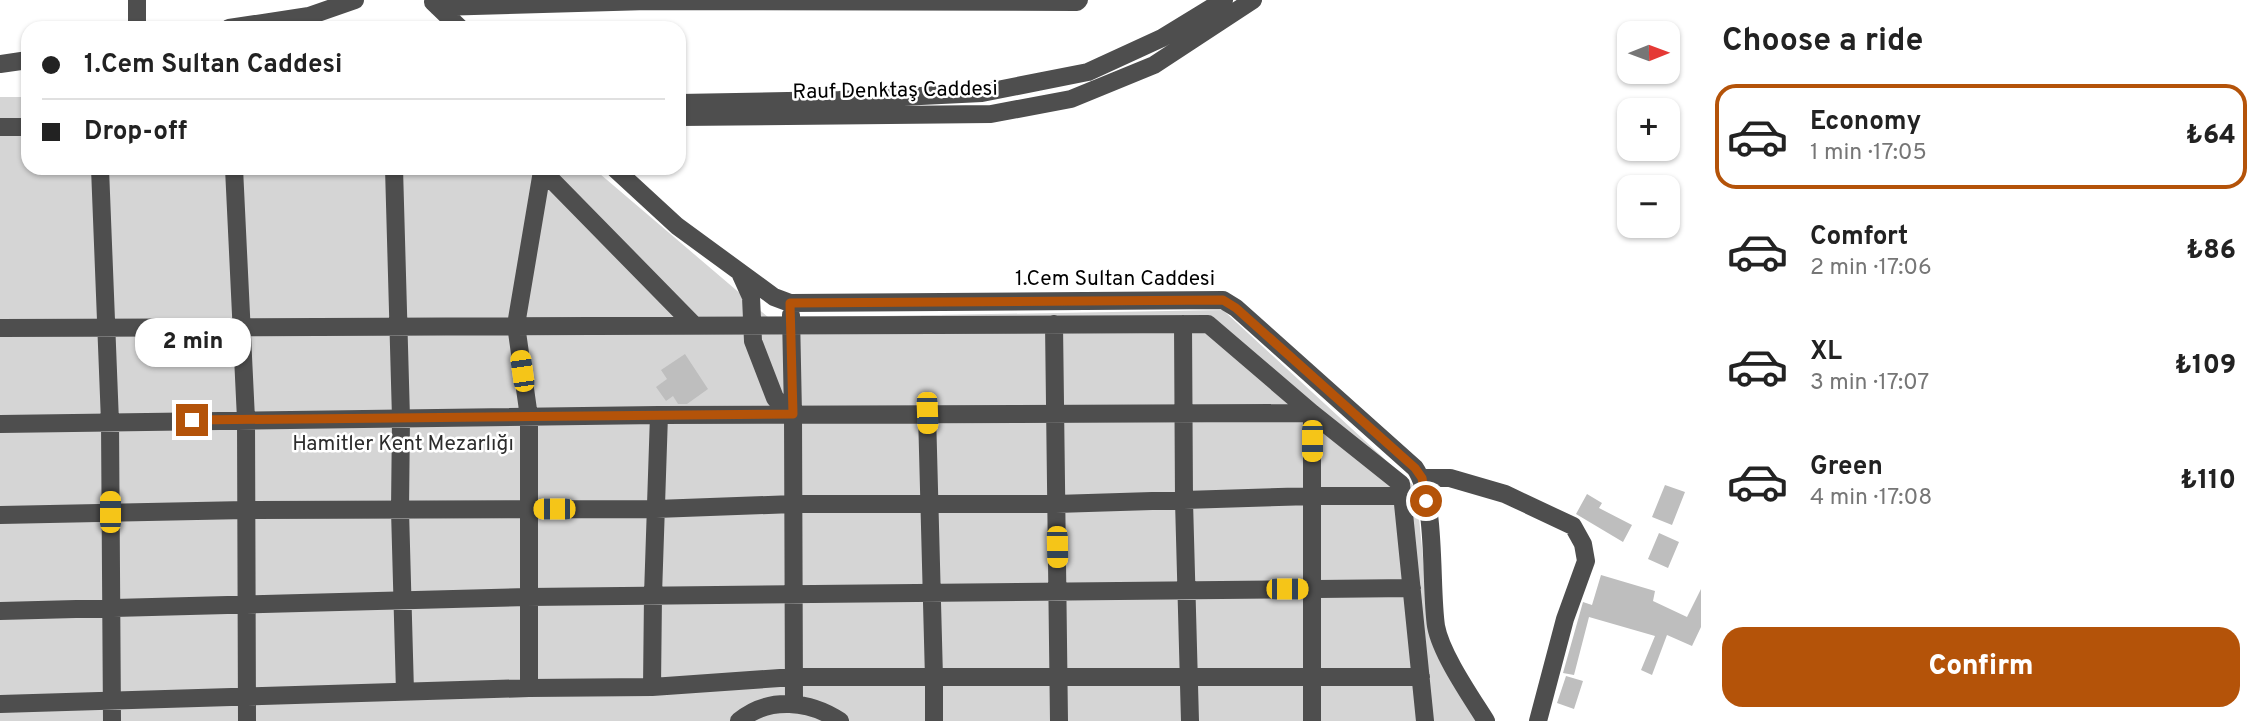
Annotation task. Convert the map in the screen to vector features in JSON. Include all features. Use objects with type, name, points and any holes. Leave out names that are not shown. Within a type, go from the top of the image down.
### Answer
[{"type":"street","points":[[137,0],[137,21]]},
{"type":"street","points":[[271,21],[309,16],[355,0]]},
{"type":"street","points":[[434,4],[648,0],[1079,0]]},
{"type":"street","name":"Rauf Denktaş Caddesi","points":[[686,103],[839,100],[982,93],[1088,72],[1162,38],[1224,0]]},
{"type":"street","name":"Rauf Denktaş Caddesi","points":[[686,117],[991,114],[1071,99],[1154,65],[1253,0]]},
{"type":"street","points":[[434,4],[452,21]]},
{"type":"street","points":[[0,127],[21,127]]},
{"type":"street","points":[[100,175],[110,422],[112,721]]},
{"type":"street","points":[[234,175],[246,419],[247,721]]},
{"type":"street","points":[[394,175],[405,692]]},
{"type":"street","points":[[529,688],[529,417],[516,325],[540,175]]},
{"type":"street","points":[[547,175],[694,325]]},
{"type":"street","name":"1.Cem Sultan Caddesi","points":[[622,175],[677,226],[774,297],[790,303],[1223,300],[1236,308],[1405,459],[1422,478]]},
{"type":"street","points":[[740,272],[751,297],[753,341],[775,398],[792,414]]},
{"type":"street","points":[[790,303],[794,703]]},
{"type":"street","points":[[1054,324],[1059,721]]},
{"type":"street","points":[[1182,324],[1190,721]]},
{"type":"street","points":[[0,328],[1208,324],[1312,413],[1401,484],[1425,721]]},
{"type":"street","points":[[927,413],[933,721]]},
{"type":"street","points":[[0,424],[659,415],[1312,413]]},
{"type":"street","points":[[1312,413],[1312,721]]},
{"type":"street","points":[[652,687],[659,415]]},
{"type":"street","points":[[1486,721],[1456,673],[1437,629],[1429,524],[1422,478],[1450,478],[1505,494],[1573,526],[1583,544],[1586,561],[1565,619],[1538,721]]},
{"type":"street","points":[[0,515],[246,510],[656,509],[929,502],[1056,504],[1402,496]]},
{"type":"street","points":[[0,611],[653,595],[1412,589]]},
{"type":"street","points":[[0,704],[529,688],[652,687],[794,677],[1421,677]]},
{"type":"street","points":[[740,721],[746,715],[769,705],[794,703],[818,708],[840,721]]},
{"type":"green space","name":"Hamitler Kent Mezarlığı","points":[[0,97],[21,97],[21,175],[601,175],[769,318],[1223,310],[1416,488],[1430,628],[1482,721],[0,721]]},
{"type":"building","points":[[685,354],[708,389],[687,404],[678,404],[673,396],[666,401],[656,387],[667,379],[661,370]]},
{"type":"building","points":[[1665,485],[1685,492],[1672,525],[1652,517]]},
{"type":"building","points":[[1587,494],[1602,503],[1599,508],[1632,525],[1623,542],[1576,514]]},
{"type":"building","points":[[1659,533],[1679,542],[1668,568],[1648,559]]},
{"type":"building","points":[[1601,575],[1655,591],[1653,601],[1687,617],[1701,589],[1701,627],[1692,646],[1667,635],[1652,675],[1641,670],[1655,636],[1589,617],[1574,675],[1563,673],[1583,602],[1592,605]]},
{"type":"building","points":[[1566,676],[1583,681],[1574,709],[1557,703]]},
{"type":"route","points":[[192,420],[793,414],[790,303],[1223,300],[1236,308],[1415,468],[1422,478],[1426,501]]}]
